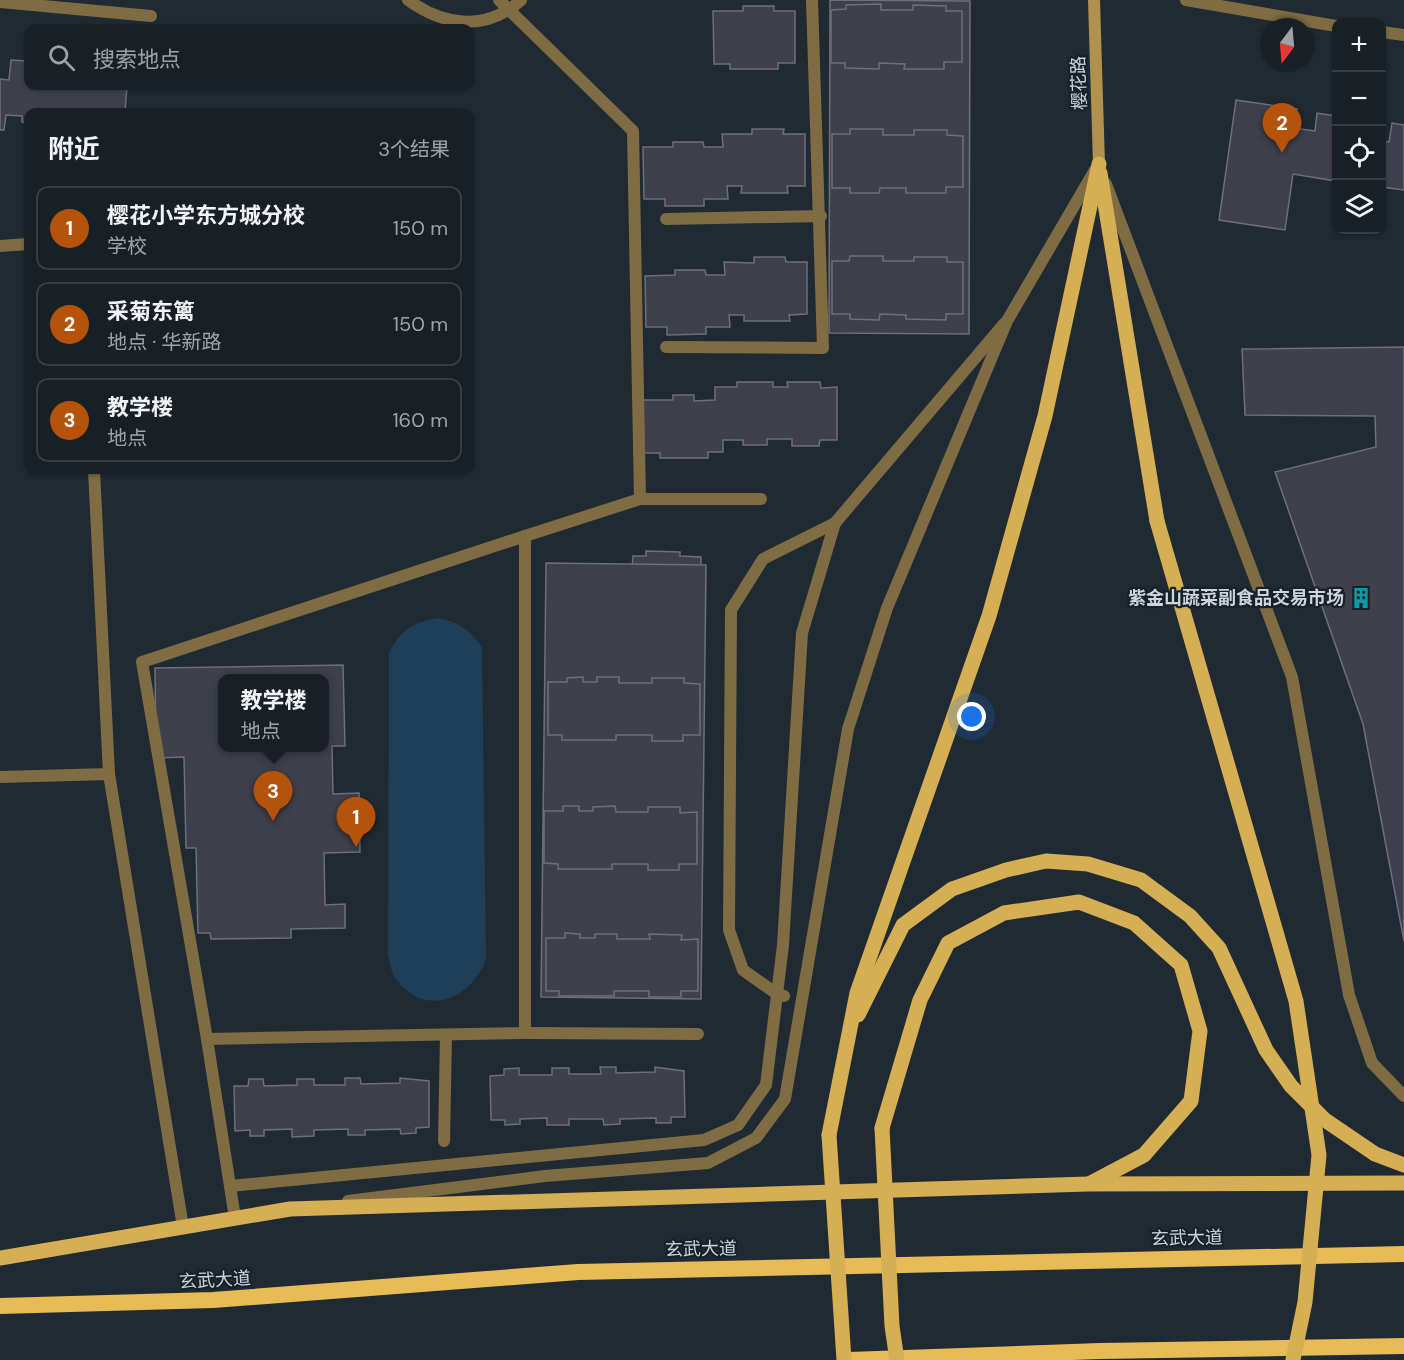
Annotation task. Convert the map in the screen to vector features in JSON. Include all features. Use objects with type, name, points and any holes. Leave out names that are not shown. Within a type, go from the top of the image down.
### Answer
[{"type":"highway","name":"玄武大道","points":[[0,1306],[213,1300],[578,1272],[1404,1254]]},
{"type":"highway","points":[[849,1360],[1100,1351],[1404,1346]]},
{"type":"main road","name":"樱花路","points":[[1094,0],[1099,164]]},
{"type":"main road","points":[[1099,164],[1157,521],[1296,1002],[1319,1155],[1305,1302],[1293,1360]]},
{"type":"main road","points":[[844,1360],[829,1136],[857,993],[989,616],[1045,416],[1099,164]]},
{"type":"main road","points":[[848,1037],[903,925],[952,889],[1006,870],[1046,861],[1088,864],[1142,880],[1190,915],[1219,948],[1266,1050],[1291,1086],[1325,1120],[1375,1154],[1404,1165]]},
{"type":"main road","points":[[897,1360],[892,1326],[882,1128],[920,1000],[948,943],[1004,913],[1078,902],[1134,923],[1181,965],[1200,1031],[1191,1101],[1144,1155],[1088,1184]]},
{"type":"main road","points":[[0,1258],[290,1209],[1088,1184],[1404,1183]]},
{"type":"street","points":[[408,0],[427,14],[453,22],[482,21],[509,10],[521,0]]},
{"type":"street","points":[[499,0],[633,131],[640,499]]},
{"type":"street","points":[[666,347],[824,348],[812,0]]},
{"type":"street","points":[[1186,0],[1332,25]]},
{"type":"street","points":[[0,2],[151,16]]},
{"type":"street","points":[[1386,33],[1404,35]]},
{"type":"street","points":[[290,1209],[545,1176],[708,1163],[756,1138],[785,1099],[848,729],[886,608],[1007,321],[1099,164]]},
{"type":"street","points":[[1099,164],[1292,677],[1349,995],[1372,1064],[1404,1096]]},
{"type":"street","points":[[666,219],[821,216]]},
{"type":"street","points":[[0,246],[24,244]]},
{"type":"street","points":[[781,995],[743,970],[729,930],[731,610],[763,559],[835,523],[1007,321]]},
{"type":"street","points":[[94,474],[109,774],[183,1227]]},
{"type":"street","points":[[235,1218],[207,1039],[142,662],[640,499],[761,499]]},
{"type":"street","points":[[230,1186],[704,1140],[738,1125],[766,1085],[781,995],[802,633],[835,523]]},
{"type":"street","points":[[525,536],[525,1033]]},
{"type":"street","points":[[0,777],[109,774]]},
{"type":"street","points":[[207,1039],[525,1033],[698,1034]]},
{"type":"street","points":[[444,1142],[446,1035]]},
{"type":"shaded area","points":[[439,618],[464,628],[482,647],[486,959],[470,985],[458,994],[433,1001],[419,998],[407,991],[395,978],[388,955],[389,654],[408,628]]},
{"type":"building","points":[[830,0],[970,1],[969,334],[829,333]]},
{"type":"building","points":[[881,4],[881,10],[913,10],[913,5],[946,6],[946,11],[962,11],[962,62],[944,62],[944,69],[904,69],[905,64],[879,63],[879,69],[845,68],[845,63],[831,63],[831,10],[846,9],[846,5]]},
{"type":"building","points":[[743,6],[774,6],[774,11],[795,11],[795,63],[778,63],[778,69],[730,69],[730,64],[714,64],[713,11],[743,11]]},
{"type":"building","points":[[11,60],[24,61],[24,90],[127,90],[125,108],[24,108],[24,122],[22,122],[22,116],[6,115],[4,130],[0,130],[0,79],[9,80]]},
{"type":"building","points":[[1236,100],[1297,109],[1294,128],[1315,131],[1317,113],[1332,115],[1332,180],[1293,174],[1285,230],[1219,220]]},
{"type":"building","points":[[1392,123],[1404,125],[1404,190],[1386,188],[1386,142],[1389,142]]},
{"type":"building","points":[[752,129],[784,129],[783,134],[805,134],[805,186],[787,186],[788,193],[741,193],[742,186],[727,186],[728,199],[704,199],[704,206],[665,206],[665,199],[644,199],[643,147],[673,147],[673,142],[703,142],[704,147],[723,147],[722,134],[752,134]]},
{"type":"building","points":[[850,129],[883,129],[883,135],[914,135],[914,130],[947,130],[947,135],[963,136],[963,187],[946,187],[946,193],[906,193],[906,188],[880,188],[879,193],[850,193],[850,188],[832,188],[832,134],[850,134]]},
{"type":"building","points":[[850,256],[883,256],[883,261],[914,261],[914,257],[947,257],[947,262],[963,262],[963,314],[946,314],[946,320],[906,319],[906,315],[880,314],[879,320],[850,319],[850,314],[832,314],[832,261],[849,261]]},
{"type":"building","points":[[754,257],[785,257],[786,262],[807,262],[807,314],[789,315],[790,321],[744,321],[744,315],[729,315],[730,327],[706,327],[706,334],[667,335],[667,327],[646,327],[645,276],[675,275],[675,270],[705,270],[706,275],[725,275],[724,262],[754,263]]},
{"type":"building","name":"紫金山蔬菜副食品交易市场","points":[[1404,347],[1404,941],[1363,724],[1275,472],[1376,447],[1375,416],[1245,415],[1242,349]]},
{"type":"building","points":[[737,382],[773,382],[773,387],[788,387],[787,382],[820,382],[821,388],[837,387],[837,440],[820,440],[819,446],[792,446],[792,439],[767,439],[767,445],[743,445],[743,440],[723,440],[723,452],[708,452],[708,458],[660,458],[660,453],[644,453],[643,400],[673,400],[673,395],[694,395],[694,401],[715,400],[715,387],[737,387]]},
{"type":"building","points":[[646,551],[680,552],[680,556],[701,557],[701,610],[683,610],[683,617],[637,616],[638,609],[622,610],[623,622],[599,622],[599,629],[562,628],[562,621],[549,621],[549,571],[568,571],[568,565],[584,565],[584,570],[596,570],[596,565],[619,565],[619,569],[632,569],[633,556],[646,556]]},
{"type":"building","points":[[546,563],[706,565],[701,999],[541,997]]},
{"type":"building","points":[[343,665],[345,746],[332,746],[333,794],[359,793],[360,852],[324,853],[325,905],[345,904],[345,928],[291,929],[291,938],[211,939],[210,933],[198,933],[196,848],[186,848],[184,757],[156,758],[155,668]]},
{"type":"building","points":[[583,677],[583,682],[597,682],[597,677],[619,677],[619,683],[652,683],[652,678],[684,678],[684,683],[700,684],[700,735],[683,735],[683,741],[652,741],[652,735],[616,735],[616,740],[562,740],[562,735],[548,735],[548,682],[567,682],[567,678]]},
{"type":"building","points":[[563,806],[579,806],[579,811],[593,811],[593,807],[615,806],[616,812],[648,812],[648,807],[680,807],[680,813],[697,812],[697,864],[679,864],[679,870],[648,870],[648,864],[612,864],[612,869],[558,869],[558,864],[544,863],[544,811],[563,811]]},
{"type":"building","points":[[565,933],[580,934],[580,938],[595,938],[595,934],[617,934],[617,939],[650,939],[649,934],[682,935],[681,940],[698,939],[698,991],[681,991],[681,997],[649,997],[649,991],[614,991],[614,996],[559,996],[559,991],[546,991],[546,938],[565,938]]},
{"type":"building","points":[[600,1067],[616,1067],[616,1073],[655,1072],[655,1067],[684,1071],[685,1117],[671,1117],[671,1123],[656,1123],[656,1118],[620,1119],[620,1124],[604,1125],[603,1119],[569,1119],[569,1125],[547,1125],[547,1118],[520,1119],[520,1124],[505,1125],[505,1120],[491,1120],[490,1076],[504,1075],[504,1069],[519,1068],[519,1075],[552,1075],[552,1068],[569,1068],[569,1074],[601,1074]]},
{"type":"building","points":[[345,1078],[360,1078],[361,1084],[400,1083],[400,1078],[429,1081],[429,1127],[416,1128],[416,1133],[401,1134],[400,1129],[365,1130],[365,1135],[348,1135],[348,1129],[314,1130],[314,1136],[292,1137],[292,1129],[264,1130],[264,1136],[250,1136],[250,1130],[235,1131],[234,1086],[248,1086],[249,1079],[263,1079],[264,1086],[297,1085],[297,1079],[314,1079],[314,1085],[345,1085]]},
{"type":"place","name":"采菊东篱","points":[[1282,153]]},
{"type":"place","name":"紫金山蔬菜副食品交易市场","points":[[1361,598]]},
{"type":"place","name":"教学楼","points":[[273,821]]},
{"type":"place","name":"樱花小学东方城分校","points":[[356,847]]}]
